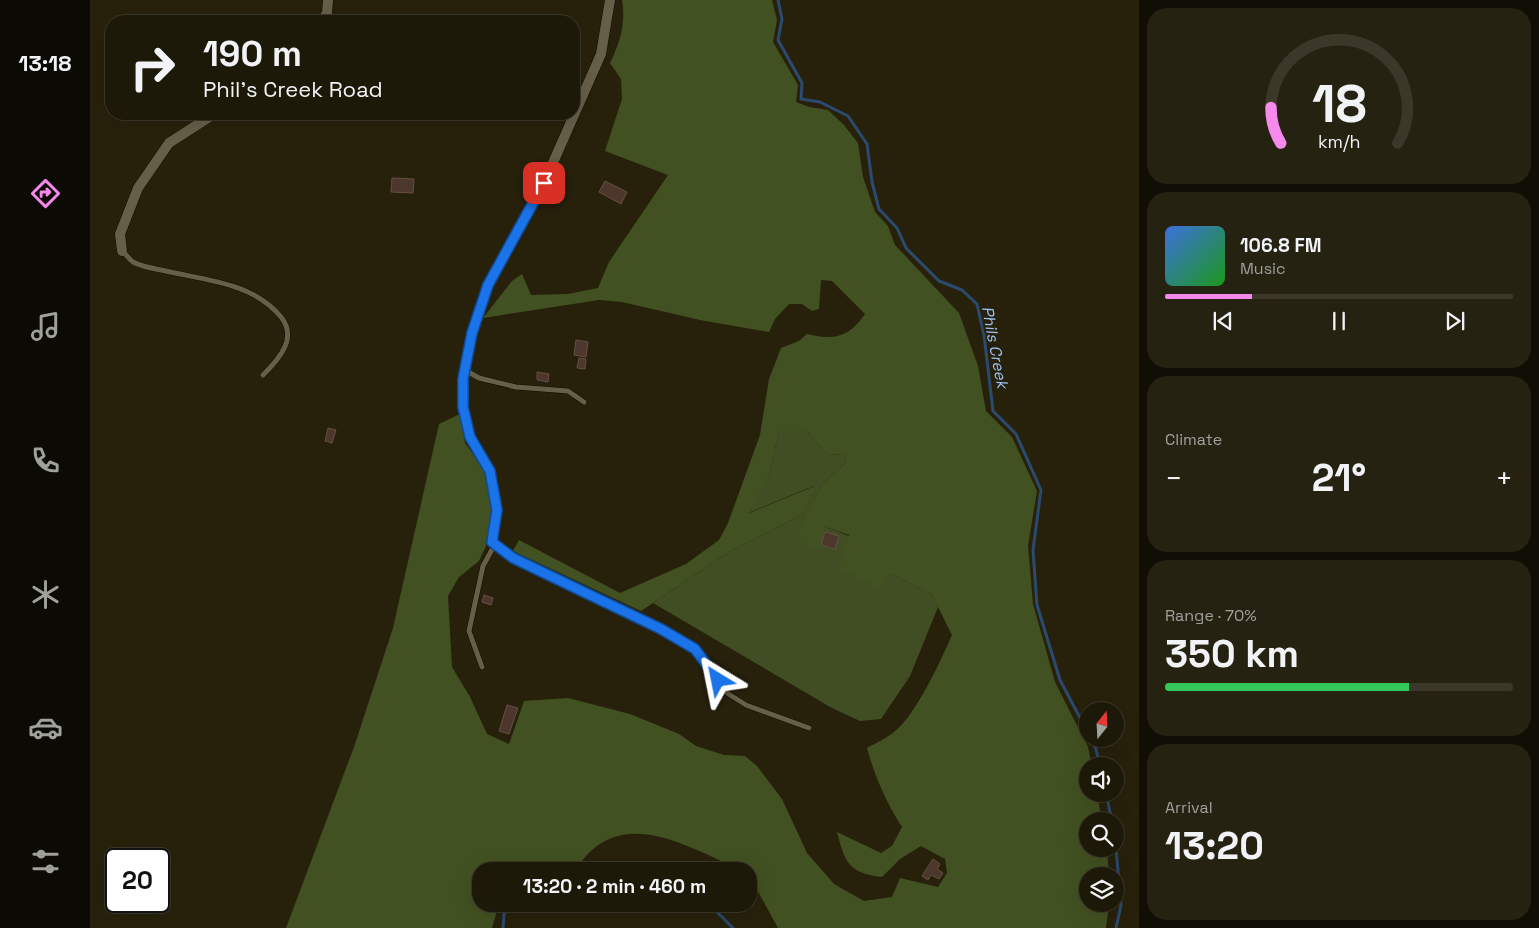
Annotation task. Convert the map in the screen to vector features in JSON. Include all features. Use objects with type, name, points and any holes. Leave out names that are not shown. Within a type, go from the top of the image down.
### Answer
[{"type":"street","points":[[326,15],[328,0]]},
{"type":"street","points":[[580,102],[601,54],[610,0]]},
{"type":"street","points":[[122,251],[120,234],[138,188],[169,143],[205,120]]},
{"type":"street","points":[[494,543],[497,510],[490,471],[470,437],[463,407],[465,370],[472,333],[488,285],[544,183],[572,120]]},
{"type":"lane","points":[[122,251],[133,262],[155,269],[225,284],[252,293],[273,307],[287,324],[289,337],[282,354],[263,375]]},
{"type":"lane","points":[[465,370],[479,378],[516,387],[568,391],[584,402]]},
{"type":"lane","points":[[482,667],[469,631],[483,566],[494,543],[513,558],[661,629],[695,649],[727,693],[746,705],[809,728]]},
{"type":"green space","points":[[622,0],[772,0],[777,20],[773,42],[798,85],[796,102],[809,107],[828,110],[844,125],[858,143],[863,177],[875,212],[888,226],[895,245],[959,313],[978,366],[986,411],[1012,437],[1037,491],[1028,546],[1033,604],[1055,682],[1079,729],[1079,748],[1088,748],[1090,757],[1079,757],[1079,802],[1098,802],[1100,812],[1079,812],[1079,857],[1108,857],[1108,867],[1079,867],[1079,912],[1108,912],[1106,928],[778,928],[757,890],[757,862],[724,862],[670,840],[649,835],[629,834],[609,839],[591,851],[582,862],[472,862],[472,912],[497,912],[492,928],[286,928],[354,747],[393,628],[439,424],[460,414],[465,443],[487,473],[492,509],[486,546],[479,561],[459,577],[448,596],[452,667],[470,697],[487,734],[509,744],[524,701],[568,698],[630,714],[679,734],[696,746],[724,755],[745,756],[757,766],[782,799],[807,853],[834,884],[864,901],[892,897],[900,878],[938,887],[947,873],[945,859],[921,846],[900,859],[882,877],[862,872],[855,869],[846,858],[837,832],[881,853],[892,846],[902,827],[882,789],[867,748],[894,732],[911,713],[927,686],[952,635],[932,595],[890,573],[881,589],[839,568],[849,535],[825,527],[818,550],[806,546],[797,535],[822,484],[847,462],[844,455],[826,454],[808,432],[779,431],[769,476],[749,513],[815,486],[803,514],[729,552],[641,611],[513,551],[519,540],[620,593],[686,564],[719,540],[728,523],[760,435],[769,379],[781,348],[799,341],[807,334],[826,337],[840,335],[853,328],[865,314],[832,281],[821,280],[819,309],[812,311],[802,304],[789,304],[775,319],[769,332],[700,320],[622,302],[599,300],[483,318],[512,281],[522,274],[531,295],[568,294],[598,288],[609,262],[668,175],[605,151],[622,99],[621,79],[610,63],[617,48],[623,25]]},
{"type":"green space","points":[[779,431],[808,432],[826,454],[844,455],[847,462],[822,484],[798,535],[825,527],[849,536],[890,573],[932,595],[938,607],[910,676],[881,719],[860,721],[832,708],[653,603],[729,552],[803,514],[814,486],[748,513],[769,476]]},
{"type":"building","points":[[392,178],[414,179],[413,193],[391,192]]},
{"type":"building","points":[[605,181],[627,192],[621,204],[599,192]]},
{"type":"building","points":[[576,340],[588,342],[586,357],[574,355]]},
{"type":"building","points":[[579,358],[586,359],[585,369],[577,368]]},
{"type":"building","points":[[537,372],[549,374],[548,382],[537,380]]},
{"type":"building","points":[[328,428],[336,430],[332,443],[325,441]]},
{"type":"building","points":[[825,532],[839,536],[835,549],[821,545]]},
{"type":"building","points":[[484,595],[493,598],[491,605],[482,602]]},
{"type":"building","points":[[507,705],[518,708],[509,734],[499,731]]},
{"type":"building","points":[[933,859],[940,864],[937,869],[943,873],[939,879],[931,875],[928,880],[922,876]]},
{"type":"waterway","name":"Phils Creek","points":[[778,0],[782,19],[778,40],[802,83],[801,99],[820,102],[848,116],[867,144],[872,182],[879,209],[897,228],[906,248],[939,281],[962,290],[977,304],[984,335],[993,411],[1016,434],[1041,490],[1033,550],[1037,605],[1060,680],[1079,716]]},
{"type":"waterway","name":"Phils Creek","points":[[1096,748],[1098,757]]},
{"type":"waterway","name":"Phils Creek","points":[[1108,802],[1110,812]]},
{"type":"waterway","name":"Phils Creek","points":[[1116,928],[1121,905],[1117,857]]},
{"type":"waterway","points":[[503,928],[506,912]]},
{"type":"waterway","points":[[717,912],[733,928]]},
{"type":"route","points":[[544,183],[511,247],[488,285],[472,333],[463,379],[463,407],[470,437],[490,471],[497,510],[492,542],[513,558],[601,602],[661,629],[695,649],[718,680]]}]
